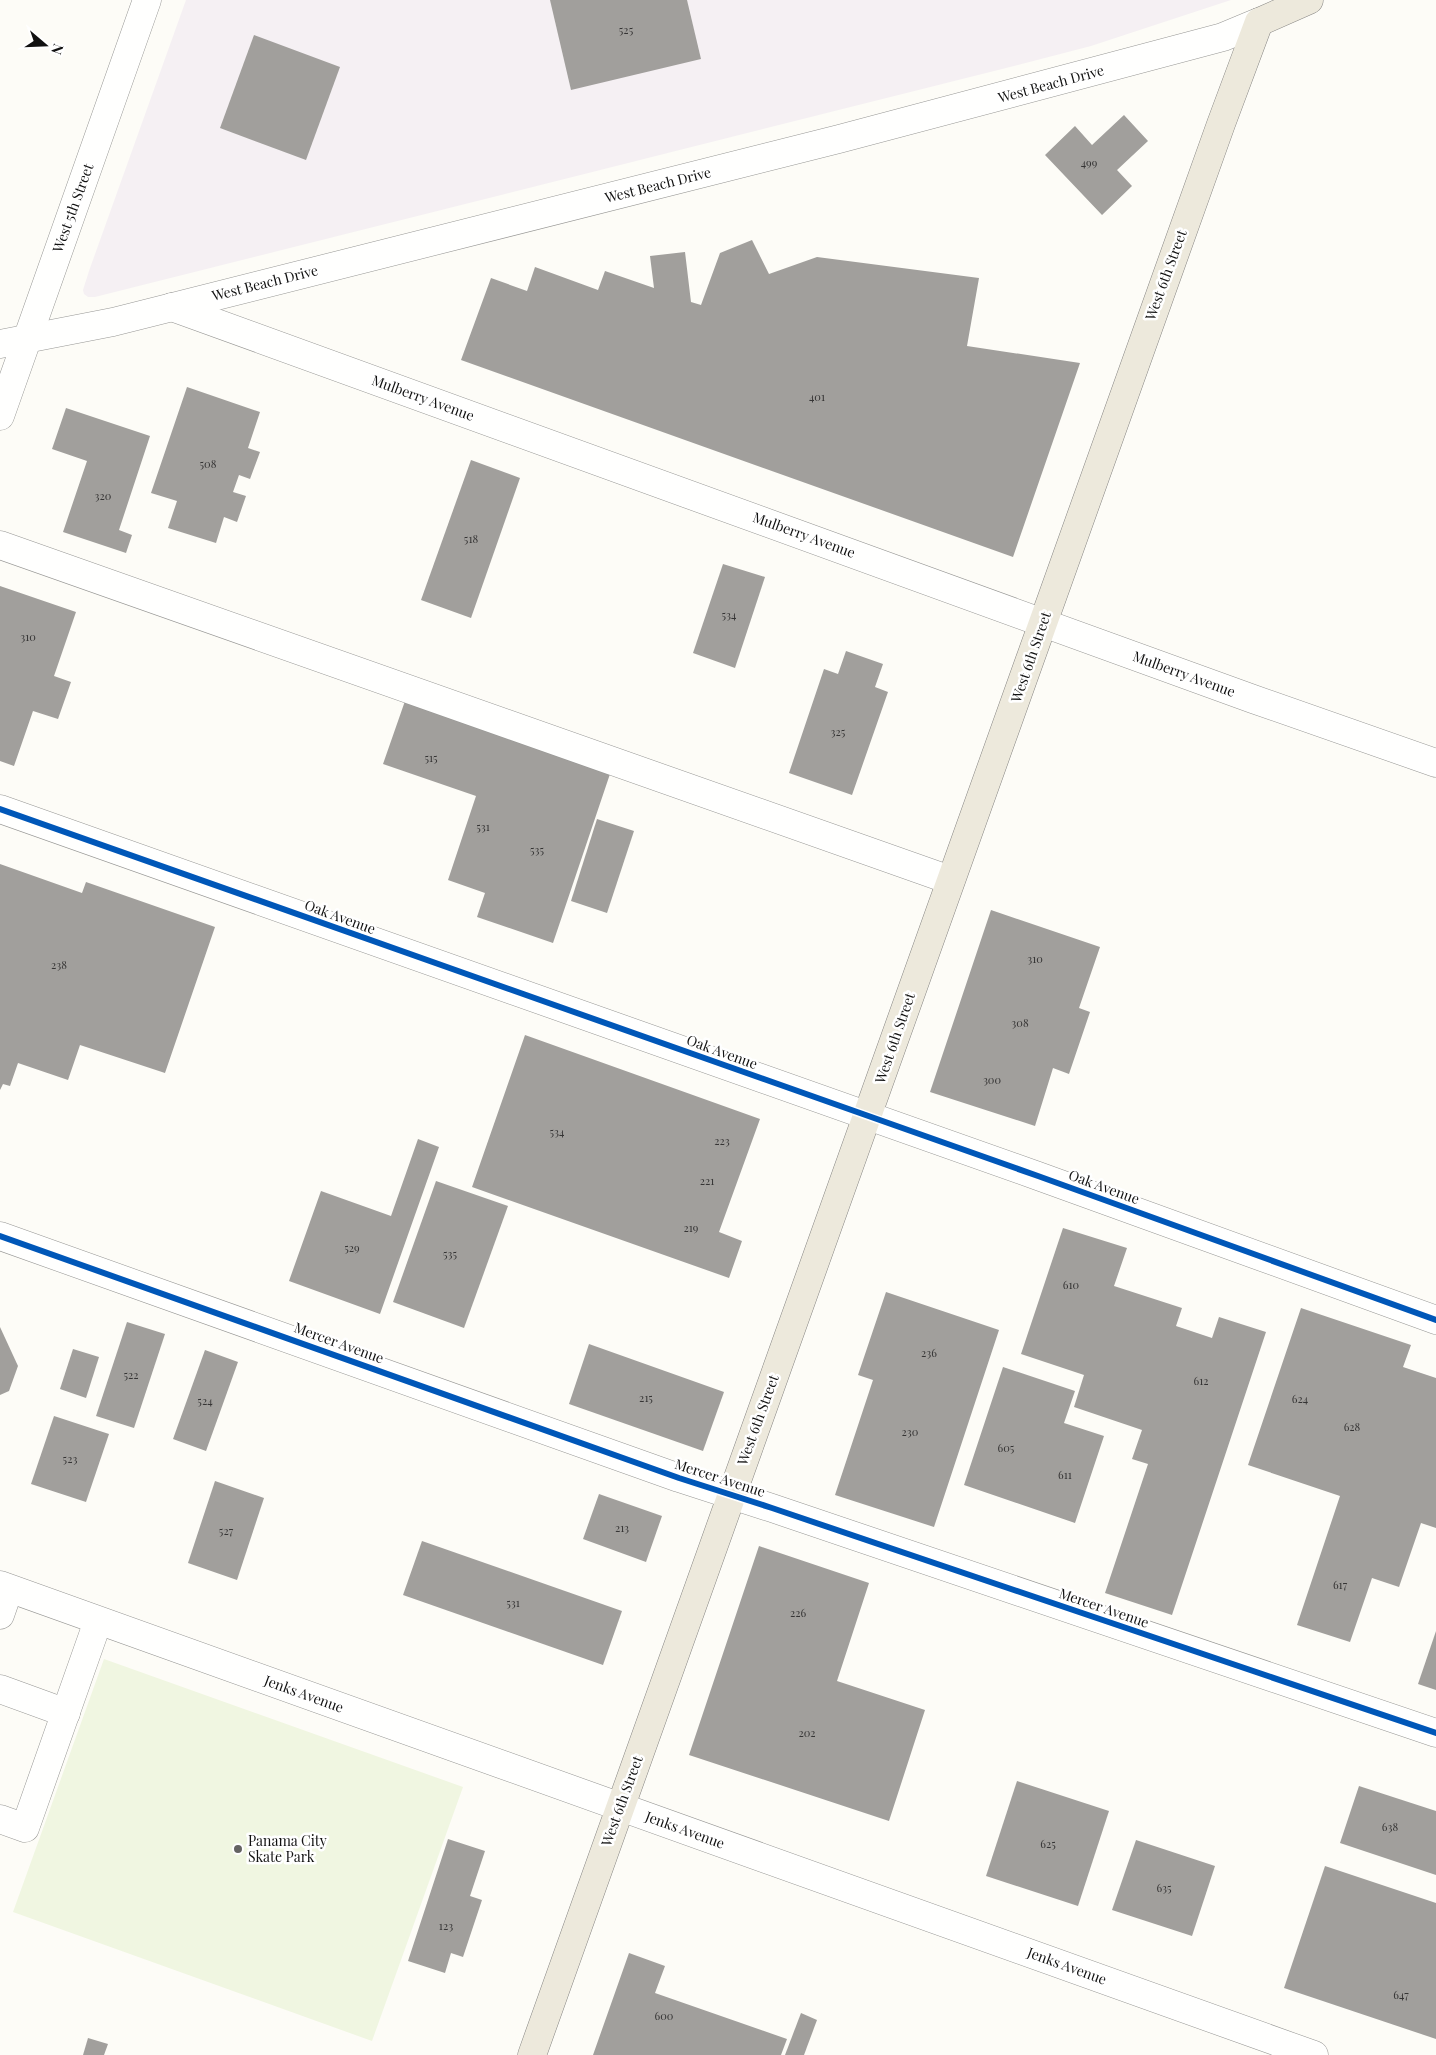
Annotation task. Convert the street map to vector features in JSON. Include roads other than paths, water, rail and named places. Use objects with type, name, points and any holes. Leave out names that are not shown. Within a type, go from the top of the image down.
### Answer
[{"type":"main road","name":"West Beach Drive","points":[[1259,22],[1309,0]]},
{"type":"main road","name":"West 6th Street","points":[[532,2055],[1148,325],[1259,22]]},
{"type":"street","name":"West 5th Street","points":[[0,416],[147,0]]},
{"type":"street","name":"West Beach Drive","points":[[0,344],[113,322],[886,127],[1223,37],[1259,22]]},
{"type":"street","name":"Mulberry Avenue","points":[[172,306],[1436,763]]},
{"type":"street","points":[[0,545],[950,880]]},
{"type":"street","name":"Oak Avenue","points":[[0,809],[1038,1176],[1436,1320]]},
{"type":"street","name":"Mercer Avenue","points":[[0,1236],[679,1478],[1436,1733]]},
{"type":"street","points":[[0,1615],[5,1587]]},
{"type":"street","name":"Jenks Avenue","points":[[5,1587],[1314,2055]]},
{"type":"street","points":[[0,1819],[25,1828],[98,1621]]},
{"type":"street","points":[[0,1689],[66,1714]]},
{"type":"place","name":"Panama City Skate Park","points":[[238,1849]]}]
